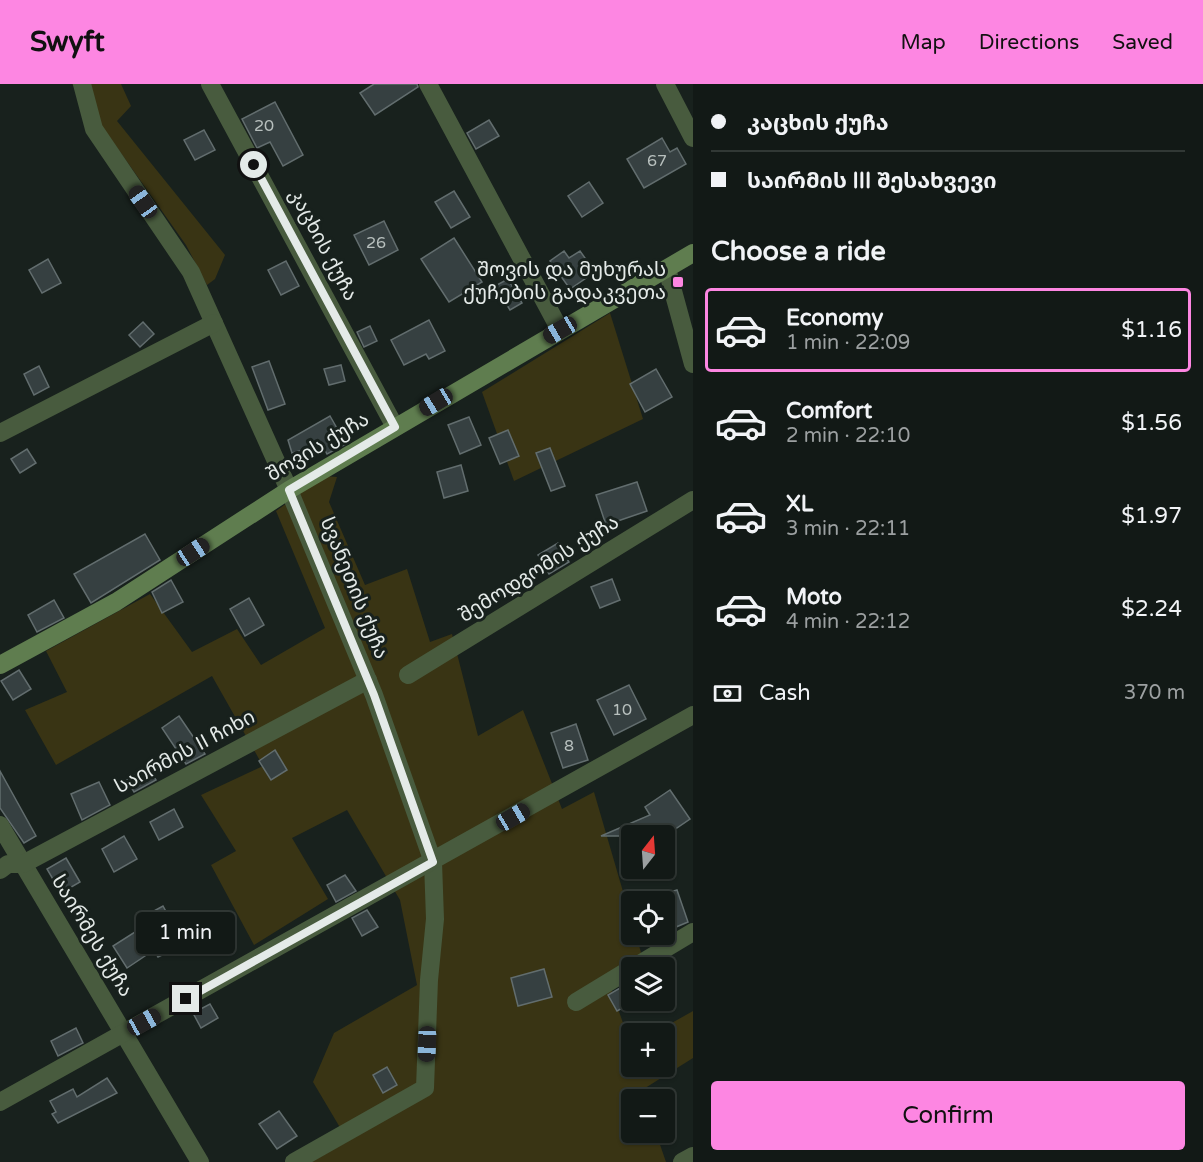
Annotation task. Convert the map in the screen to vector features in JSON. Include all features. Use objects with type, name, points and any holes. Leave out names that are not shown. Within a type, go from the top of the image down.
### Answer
[{"type":"street","name":"სვანეთის ქუჩა","points":[[82,84],[94,129],[191,272],[289,490],[368,680],[433,862],[435,919],[429,980],[425,1088],[294,1162]]},
{"type":"street","name":"კაცხის ქუჩა","points":[[210,84],[395,427]]},
{"type":"street","points":[[428,84],[560,330]]},
{"type":"street","points":[[665,84],[693,138]]},
{"type":"street","name":"შოვის ქუჩა","points":[[0,665],[116,602],[289,490],[693,253]]},
{"type":"street","points":[[667,269],[693,364]]},
{"type":"street","points":[[0,432],[214,323]]},
{"type":"street","name":"შემოდგომის ქუჩა","points":[[408,675],[693,500]]},
{"type":"street","name":"საირმის II ჩიხი","points":[[0,870],[8,864],[23,864],[368,680]]},
{"type":"street","points":[[0,1102],[693,715]]},
{"type":"street","name":"საირმეს ქუჩა","points":[[0,825],[200,1162]]},
{"type":"street","points":[[651,957],[693,932]]},
{"type":"street","points":[[576,1002],[621,975]]},
{"type":"street","points":[[682,1162],[693,1156]]},
{"type":"shaded area","points":[[72,84],[121,84],[131,106],[117,121],[225,255],[215,279],[207,285],[186,245]]},
{"type":"shaded area","points":[[610,313],[643,419],[514,481],[482,392]]},
{"type":"shaded area","points":[[324,476],[337,477],[329,502],[365,585],[407,569],[430,642],[452,634],[478,736],[523,710],[562,809],[594,792],[623,891],[621,891],[621,945],[639,945],[642,956],[621,957],[621,966],[606,974],[623,1023],[621,1023],[621,1077],[663,1077],[644,1089],[621,1089],[621,1143],[659,1143],[666,1162],[311,1162],[348,1141],[313,1082],[334,1033],[417,985],[400,900],[347,810],[292,838],[328,899],[254,945],[211,865],[236,851],[201,795],[263,766],[212,676],[56,765],[25,710],[67,692],[46,651],[150,594],[192,652],[237,629],[261,665],[325,628],[276,511]]},
{"type":"shaded area","points":[[693,1011],[693,1058],[675,1069],[675,1023],[672,1023]]},
{"type":"building","points":[[374,84],[417,84],[418,87],[375,115],[360,93]]},
{"type":"building","points":[[275,102],[303,155],[283,166],[270,142],[257,148],[242,119]]},
{"type":"building","points":[[489,120],[499,136],[476,149],[467,133]]},
{"type":"building","points":[[204,130],[215,150],[195,160],[184,140]]},
{"type":"building","points":[[662,138],[670,152],[677,148],[686,164],[644,188],[627,159]]},
{"type":"building","points":[[589,182],[603,203],[582,217],[568,196]]},
{"type":"building","points":[[454,191],[470,217],[451,228],[435,202]]},
{"type":"building","points":[[384,221],[398,250],[369,265],[354,235]]},
{"type":"building","points":[[454,238],[482,282],[449,302],[421,259]]},
{"type":"building","points":[[564,251],[569,258],[580,251],[595,272],[570,289],[550,261]]},
{"type":"building","points":[[48,259],[61,283],[42,293],[29,270]]},
{"type":"building","points":[[286,261],[299,286],[281,295],[268,270]]},
{"type":"building","points":[[508,279],[522,303],[510,310],[495,286]]},
{"type":"building","points":[[429,320],[445,351],[429,359],[426,354],[404,365],[391,340]]},
{"type":"building","points":[[143,322],[154,334],[140,347],[129,335]]},
{"type":"building","points":[[370,326],[377,341],[364,347],[357,332]]},
{"type":"building","points":[[269,361],[285,404],[268,410],[252,367]]},
{"type":"building","points":[[341,365],[345,381],[329,385],[324,369]]},
{"type":"building","points":[[39,366],[49,387],[34,395],[24,374]]},
{"type":"building","points":[[656,369],[672,397],[645,412],[630,384]]},
{"type":"building","points":[[330,416],[346,444],[327,454],[322,445],[292,453],[288,440]]},
{"type":"building","points":[[469,417],[481,445],[460,454],[448,425]]},
{"type":"building","points":[[508,430],[519,456],[500,464],[489,438]]},
{"type":"building","points":[[550,448],[565,486],[551,491],[536,453]]},
{"type":"building","points":[[27,449],[36,463],[20,473],[11,459]]},
{"type":"building","points":[[461,465],[468,491],[444,498],[437,472]]},
{"type":"building","points":[[637,482],[647,511],[606,525],[596,495]]},
{"type":"building","points":[[145,534],[160,560],[91,603],[74,574]]},
{"type":"building","points":[[558,543],[569,562],[549,574],[538,555]]},
{"type":"building","points":[[612,579],[620,600],[600,608],[591,587]]},
{"type":"building","points":[[171,580],[183,602],[162,613],[152,592]]},
{"type":"building","points":[[249,598],[264,625],[245,636],[230,609]]},
{"type":"building","points":[[54,600],[64,618],[37,632],[28,615]]},
{"type":"building","points":[[19,670],[31,689],[13,700],[1,681]]},
{"type":"building","points":[[629,685],[646,719],[614,735],[597,700]]},
{"type":"building","points":[[179,716],[205,754],[186,764],[162,728]]},
{"type":"building","points":[[576,724],[588,760],[563,768],[551,733]]},
{"type":"building","points":[[275,750],[287,770],[271,780],[259,761]]},
{"type":"building","points":[[148,767],[156,780],[134,792],[127,780]]},
{"type":"building","points":[[0,771],[36,836],[24,843],[0,808]]},
{"type":"building","points":[[99,782],[110,805],[82,820],[71,794]]},
{"type":"building","points":[[670,790],[690,819],[675,829],[675,825],[627,825],[650,815],[645,807]]},
{"type":"building","points":[[174,809],[183,827],[159,840],[150,822]]},
{"type":"building","points":[[621,827],[621,836],[601,836]]},
{"type":"building","points":[[124,836],[137,859],[114,872],[102,849]]},
{"type":"building","points":[[66,858],[80,882],[61,893],[47,869]]},
{"type":"building","points":[[345,875],[356,891],[336,902],[327,885]]},
{"type":"building","points":[[677,890],[688,922],[675,927],[675,891]]},
{"type":"building","points":[[163,906],[174,926],[165,930],[175,949],[158,957],[154,950],[127,968],[113,946],[143,927],[139,919]]},
{"type":"building","points":[[367,910],[378,927],[362,936],[352,918]]},
{"type":"building","points":[[544,969],[552,997],[518,1006],[511,978]]},
{"type":"building","points":[[621,987],[621,1009],[617,1011],[608,995]]},
{"type":"building","points":[[210,1004],[218,1018],[201,1028],[193,1013]]},
{"type":"building","points":[[76,1028],[83,1043],[58,1056],[51,1041]]},
{"type":"building","points":[[387,1067],[397,1085],[383,1093],[373,1075]]},
{"type":"building","points":[[107,1078],[117,1093],[58,1123],[52,1114],[56,1112],[50,1101],[73,1089],[77,1097]]},
{"type":"building","points":[[279,1111],[297,1136],[277,1149],[259,1124]]},
{"type":"place","name":"შოვის და მუხურას ქუჩების გადაკვეთა","points":[[678,282]]},
{"type":"route","points":[[186,999],[433,862],[374,695],[289,490],[395,427],[254,165]]}]
